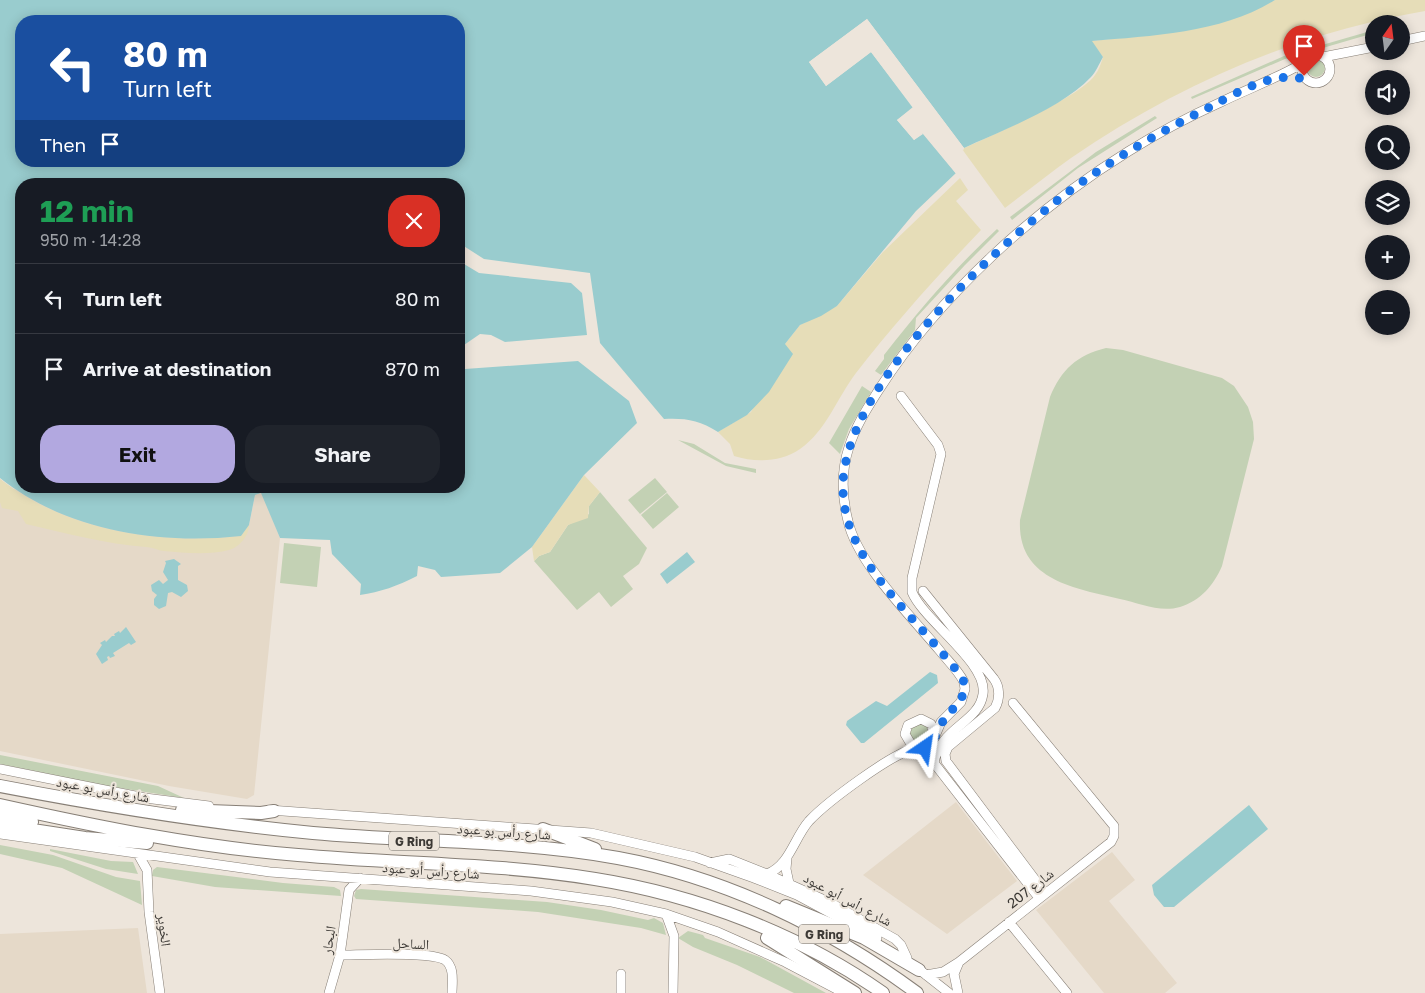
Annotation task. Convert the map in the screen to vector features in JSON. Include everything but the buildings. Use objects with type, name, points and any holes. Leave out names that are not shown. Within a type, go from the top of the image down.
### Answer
[{"type":"highway","name":"شارع رأس بو عبود","points":[[0,786],[102,806],[251,827],[389,839],[540,848],[618,858],[681,874],[724,888],[812,926],[865,958],[917,993]]},
{"type":"highway","points":[[0,805],[81,823],[182,842]]},
{"type":"highway","points":[[102,806],[261,814],[274,811]]},
{"type":"highway","points":[[0,816],[145,842],[160,844],[182,842]]},
{"type":"highway","points":[[0,825],[85,838],[145,842]]},
{"type":"highway","points":[[543,829],[618,858]]},
{"type":"highway","name":"G Ring","points":[[182,842],[298,855],[560,874],[658,893],[724,913],[789,939],[845,969],[883,993]]},
{"type":"highway","points":[[724,888],[783,905],[850,931],[922,973]]},
{"type":"highway","points":[[724,913],[780,945],[855,993]]},
{"type":"street","points":[[1410,39],[1425,36]]},
{"type":"street","points":[[926,748],[949,711],[963,697],[965,689],[960,676],[878,576],[857,544],[848,524],[843,487],[848,449],[857,426],[892,370],[915,340],[970,279],[1024,229],[1067,193],[1128,151],[1189,118],[1277,77],[1303,63],[1309,57],[1323,57],[1365,49]]},
{"type":"street","points":[[1277,77],[1297,76],[1320,82],[1341,60],[1354,52]]},
{"type":"street","points":[[1323,57],[1329,64],[1330,73]]},
{"type":"street","points":[[1303,63],[1302,72],[1307,80]]},
{"type":"street","points":[[767,874],[778,868],[787,858],[800,833],[810,821],[888,759],[904,751],[926,748],[944,739],[978,708],[982,699],[983,684],[978,671],[913,596],[911,589],[941,454],[938,445],[901,396]]},
{"type":"street","points":[[923,591],[996,682],[998,701],[992,711],[948,747],[945,754],[946,762],[1042,896]]},
{"type":"street","name":"شارع 207","points":[[959,962],[1110,842],[1115,833],[1114,826],[1013,703]]},
{"type":"street","points":[[888,759],[912,722],[925,720],[949,711]]},
{"type":"street","points":[[925,720],[931,724],[934,736]]},
{"type":"street","points":[[905,734],[908,743],[926,748],[934,764],[1042,896]]},
{"type":"street","name":"شارع رأس أبو عبود","points":[[0,768],[145,798],[274,811],[591,833],[658,848],[754,878],[804,899],[856,926],[907,958],[922,973],[949,993]]},
{"type":"street","name":"شارع رأس أبو عبود","points":[[0,834],[270,872],[569,895],[666,914],[689,922],[762,951],[840,992]]},
{"type":"street","name":"الخوير","points":[[138,854],[147,870],[147,891],[160,993]]},
{"type":"street","points":[[147,870],[157,856]]},
{"type":"street","points":[[787,858],[788,883]]},
{"type":"street","name":"شارع رأس أبو عبود","points":[[710,863],[729,859],[788,883],[862,919],[895,939],[901,944],[907,958]]},
{"type":"street","points":[[339,877],[349,890],[360,878]]},
{"type":"street","name":"البحار","points":[[329,993],[340,955],[349,890]]},
{"type":"street","points":[[666,914],[674,936],[673,993]]},
{"type":"street","points":[[674,936],[689,922]]},
{"type":"street","points":[[1009,922],[1067,993]]},
{"type":"street","name":"الساحل","points":[[340,955],[425,956],[445,960],[451,968],[452,993]]},
{"type":"street","points":[[922,973],[943,972],[959,962]]},
{"type":"street","points":[[958,993],[954,974],[959,962]]},
{"type":"street","points":[[621,974],[621,993]]},
{"type":"shaded area","points":[[0,479],[15,489],[15,493],[39,493],[249,525],[255,495],[262,493],[280,538],[254,795],[247,799],[169,786],[0,751]]},
{"type":"shaded area","points":[[956,802],[1017,881],[947,934],[863,875]]},
{"type":"shaded area","points":[[1112,852],[1135,880],[1109,901],[1177,983],[1165,993],[1104,993],[1036,910]]},
{"type":"shaded area","points":[[138,928],[147,993],[0,993],[0,934]]},
{"type":"green space","points":[[1365,33],[1365,36],[1285,59],[1192,99],[1191,97],[1284,56]]},
{"type":"green space","points":[[1316,59],[1323,61],[1325,68],[1323,75],[1316,77],[1309,75],[1307,68],[1309,61]]},
{"type":"green space","points":[[1155,116],[1157,118],[1078,168],[1012,220],[1010,217],[1096,152]]},
{"type":"green space","points":[[997,229],[999,231],[916,318],[915,330],[881,375],[875,371],[884,359],[884,355],[924,306],[952,274]]},
{"type":"green space","points":[[1106,348],[1123,350],[1222,378],[1234,386],[1248,407],[1253,422],[1254,439],[1222,566],[1215,580],[1206,591],[1194,601],[1180,607],[1165,609],[1150,607],[1068,585],[1052,578],[1038,568],[1028,556],[1022,540],[1020,520],[1054,387],[1065,371],[1078,359]]},
{"type":"green space","points":[[862,386],[871,392],[849,429],[840,454],[829,443]]},
{"type":"green space","points":[[678,440],[694,444],[725,463],[756,469],[756,473],[726,466]]},
{"type":"green space","points":[[655,478],[667,492],[640,514],[628,500]]},
{"type":"green space","points":[[600,492],[647,548],[639,564],[623,576],[633,589],[611,607],[599,592],[577,610],[534,561],[539,556],[550,552],[568,525],[589,514],[589,506]]},
{"type":"green space","points":[[667,493],[679,507],[653,529],[641,515]]},
{"type":"green space","points":[[284,543],[321,547],[317,587],[280,583]]},
{"type":"green space","points":[[920,724],[927,727],[930,734],[927,741],[920,744],[913,741],[910,734],[913,727]]},
{"type":"green space","points":[[0,755],[158,786],[184,798],[107,786],[0,764]]},
{"type":"green space","points":[[0,845],[53,855],[116,877],[140,881],[142,905],[62,868],[0,854]]},
{"type":"green space","points":[[50,849],[111,861],[133,862],[138,874],[106,869],[50,851]]},
{"type":"green space","points":[[157,867],[283,883],[334,887],[340,890],[341,896],[215,887],[152,876],[153,870]]},
{"type":"green space","points":[[356,890],[547,902],[601,910],[648,920],[654,918],[663,923],[666,935],[641,928],[538,912],[356,899],[354,896]]},
{"type":"green space","points":[[688,931],[760,957],[826,993],[794,993],[737,965],[693,947],[678,938]]},
{"type":"sand","points":[[1275,0],[1425,0],[1425,11],[1406,15],[1365,15],[1365,24],[1285,48],[1240,65],[1197,85],[1112,131],[1071,158],[1005,208],[962,149],[1033,116],[1086,84],[1096,73],[1103,57],[1091,41],[1198,28]]},
{"type":"sand","points":[[960,178],[968,190],[956,201],[981,230],[871,354],[849,383],[831,414],[817,433],[800,449],[785,457],[751,460],[734,456],[730,444],[718,432],[751,412],[785,344],[800,325],[837,306],[883,252]]},
{"type":"sand","points":[[584,475],[600,492],[589,506],[588,518],[568,525],[550,552],[539,556],[534,561],[532,547]]},
{"type":"sand","points":[[0,479],[15,489],[15,493],[20,493],[54,511],[114,530],[146,536],[210,538],[241,536],[249,525],[249,529],[237,546],[222,552],[188,553],[162,551],[148,547],[86,538],[26,524],[18,511],[2,508],[0,502]]},
{"type":"water","points":[[0,0],[1275,0],[1233,20],[1210,26],[1163,35],[1092,41],[1103,57],[1093,75],[1079,88],[1064,99],[1014,126],[964,148],[867,19],[809,62],[826,86],[871,52],[913,108],[897,120],[914,140],[923,133],[956,173],[916,211],[837,306],[821,316],[800,325],[785,344],[793,354],[769,392],[747,415],[718,432],[692,421],[664,419],[600,343],[590,273],[484,259],[465,247],[465,178],[15,178],[15,488],[0,478]]},
{"type":"water","points":[[465,265],[479,273],[571,283],[582,293],[587,335],[505,342],[491,335],[480,334],[465,344]]},
{"type":"water","points":[[578,361],[629,401],[637,423],[584,475],[532,547],[500,573],[441,577],[435,570],[418,566],[417,576],[410,580],[389,588],[360,595],[361,584],[332,554],[330,540],[280,538],[261,493],[465,493],[465,369]]},
{"type":"water","points":[[22,493],[261,493],[255,495],[249,525],[241,536],[210,538],[146,536],[114,530],[54,511]]},
{"type":"water","points":[[687,552],[695,562],[667,584],[660,574]]},
{"type":"water","points":[[174,559],[181,564],[178,566],[178,580],[187,585],[188,591],[181,597],[172,592],[168,593],[166,606],[159,609],[154,605],[154,599],[157,595],[152,591],[151,585],[159,580],[163,584],[168,580],[163,572],[165,561]]},
{"type":"water","points":[[126,627],[136,642],[131,645],[129,643],[113,653],[115,656],[107,657],[108,660],[102,664],[96,654],[102,645],[100,643],[105,640],[106,642],[112,636],[115,636],[114,634],[119,631],[120,633]]},
{"type":"water","points":[[930,672],[937,675],[938,683],[864,743],[861,743],[846,725],[847,721],[876,701],[887,706]]},
{"type":"water","points":[[1249,805],[1268,829],[1174,907],[1164,907],[1154,895],[1152,885]]},
{"type":"pier","points":[[867,19],[964,148],[963,151],[866,22],[812,63],[827,82],[872,49],[916,107],[901,120],[915,137],[925,132],[958,172],[957,175],[923,134],[914,140],[897,120],[913,107],[871,52],[826,86],[809,62]]},
{"type":"route","points":[[925,748],[932,743],[937,728],[949,711],[963,697],[964,682],[878,576],[857,544],[848,524],[844,503],[844,470],[848,449],[866,410],[892,370],[915,340],[970,279],[1015,236],[1067,193],[1128,151],[1219,102],[1277,77],[1297,76],[1307,80],[1304,76]]}]
